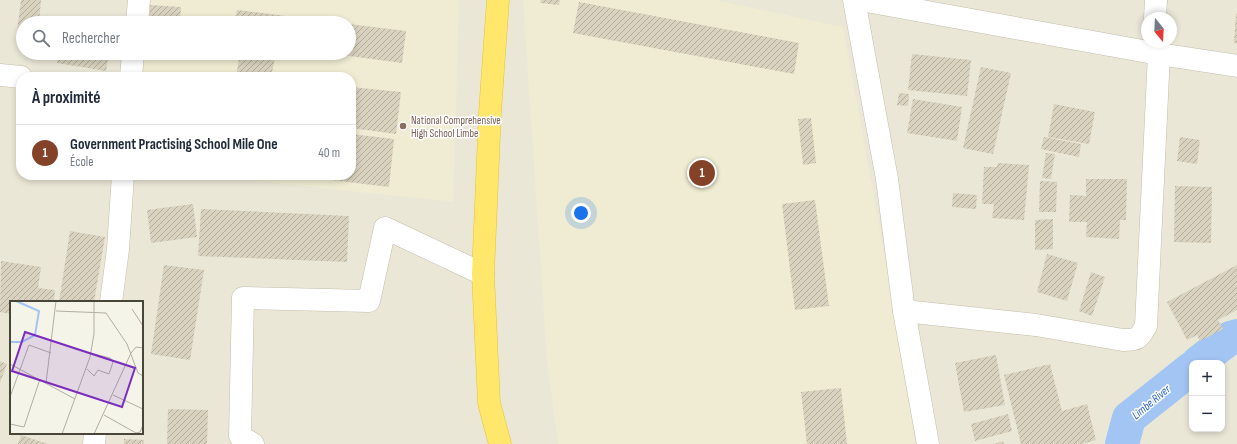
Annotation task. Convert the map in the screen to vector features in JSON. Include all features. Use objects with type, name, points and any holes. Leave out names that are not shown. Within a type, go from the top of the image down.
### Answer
[{"type":"highway","points":[[498,0],[490,112],[483,274],[489,403],[500,444]]},
{"type":"street","points":[[138,16],[139,0]]},
{"type":"street","points":[[854,0],[888,180],[904,312],[928,444]]},
{"type":"street","points":[[861,0],[925,6],[1141,45]]},
{"type":"street","points":[[1155,12],[1156,0]]},
{"type":"street","points":[[904,312],[1036,325],[1123,340],[1134,340],[1140,336],[1146,326],[1158,48],[1237,66]]},
{"type":"street","points":[[131,72],[132,60]]},
{"type":"street","points":[[0,75],[16,77]]},
{"type":"street","points":[[111,301],[118,249],[123,180]]},
{"type":"street","points":[[253,444],[240,436],[243,298],[369,301],[385,228],[483,274]]},
{"type":"street","points":[[94,444],[95,434]]},
{"type":"shaded area","points":[[0,0],[1237,0],[1237,444],[0,444]]},
{"type":"shaded area","name":"National Comprehensive High School Limbe","points":[[147,0],[459,0],[453,202],[246,180],[356,180],[356,72],[142,72],[143,60],[356,60],[356,16],[146,16]]},
{"type":"shaded area","points":[[523,0],[715,0],[843,27],[896,319],[915,444],[558,444],[547,358]]},
{"type":"building","points":[[21,0],[41,0],[40,16],[19,16]]},
{"type":"building","points":[[541,0],[560,0],[559,5],[540,3]]},
{"type":"building","points":[[579,2],[799,43],[794,74],[573,33]]},
{"type":"building","points":[[150,5],[181,7],[180,16],[149,16]]},
{"type":"building","points":[[237,10],[286,16],[236,16]]},
{"type":"building","points":[[1236,13],[1237,43],[1234,43]]},
{"type":"building","points":[[356,25],[406,31],[402,63],[356,57]]},
{"type":"building","points":[[912,54],[971,60],[967,96],[908,90]]},
{"type":"building","points":[[58,60],[108,60],[106,71],[57,63]]},
{"type":"building","points":[[239,60],[275,60],[272,72],[237,72]]},
{"type":"building","points":[[981,67],[1011,73],[993,154],[963,148]]},
{"type":"building","points":[[356,88],[401,92],[396,134],[356,129]]},
{"type":"building","points":[[899,93],[909,94],[908,106],[897,105]]},
{"type":"building","points":[[913,99],[962,107],[957,141],[907,133]]},
{"type":"building","points":[[1054,104],[1095,112],[1089,144],[1048,137]]},
{"type":"building","points":[[811,118],[816,163],[803,165],[798,119]]},
{"type":"building","points":[[356,135],[394,139],[389,187],[331,180],[356,180]]},
{"type":"building","points":[[1044,137],[1081,144],[1079,157],[1041,149]]},
{"type":"building","points":[[1180,137],[1200,140],[1197,164],[1177,161]]},
{"type":"building","points":[[1046,153],[1055,154],[1051,179],[1042,178]]},
{"type":"building","points":[[998,163],[1029,165],[1024,220],[992,218],[994,204],[982,204],[984,167],[997,167]]},
{"type":"building","points":[[1086,179],[1127,179],[1126,220],[1120,220],[1119,239],[1086,237],[1087,222],[1069,222],[1070,195],[1086,196]]},
{"type":"building","points":[[1040,181],[1057,182],[1056,212],[1039,212]]},
{"type":"building","points":[[1175,186],[1212,187],[1211,243],[1174,242]]},
{"type":"building","points":[[953,193],[977,195],[976,209],[952,207]]},
{"type":"building","points":[[815,200],[829,306],[795,310],[782,204]]},
{"type":"building","points":[[193,204],[197,237],[151,243],[147,210]]},
{"type":"building","points":[[201,209],[349,216],[347,262],[198,256]]},
{"type":"building","points":[[1053,219],[1053,249],[1035,250],[1035,220]]},
{"type":"building","points":[[70,231],[105,237],[94,301],[59,301]]},
{"type":"building","points":[[1047,254],[1078,263],[1067,301],[1037,292]]},
{"type":"building","points":[[1,261],[41,267],[38,288],[55,290],[54,301],[10,301],[10,314],[0,312]]},
{"type":"building","points":[[164,265],[204,270],[190,360],[151,354]]},
{"type":"building","points":[[1237,265],[1237,310],[1218,320],[1223,329],[1200,341],[1197,335],[1187,340],[1167,302]]},
{"type":"building","points":[[1091,272],[1105,277],[1092,316],[1079,311]]},
{"type":"building","points":[[996,355],[1005,405],[964,412],[955,363]]},
{"type":"building","points":[[0,361],[7,364],[0,383]]},
{"type":"building","points":[[1050,364],[1062,411],[1087,404],[1096,440],[1082,444],[1021,444],[1004,375]]},
{"type":"building","points":[[841,388],[847,444],[807,444],[801,392]]},
{"type":"building","points":[[168,409],[208,410],[207,444],[167,444]]},
{"type":"building","points":[[1008,414],[1012,431],[975,441],[971,424]]},
{"type":"building","points":[[21,435],[48,444],[18,444]]},
{"type":"building","points":[[124,439],[144,440],[144,444],[124,444]]},
{"type":"building","points":[[1003,441],[1004,444],[994,444]]},
{"type":"waterway","name":"Limbe River","points":[[1202,360],[1230,338],[1237,336]]},
{"type":"waterway","name":"Limbe River","points":[[1122,444],[1129,418],[1189,370]]},
{"type":"place","name":"National Comprehensive High School Limbe","points":[[403,126]]},
{"type":"place","name":"Government Practising School Mile One","points":[[702,173]]}]
